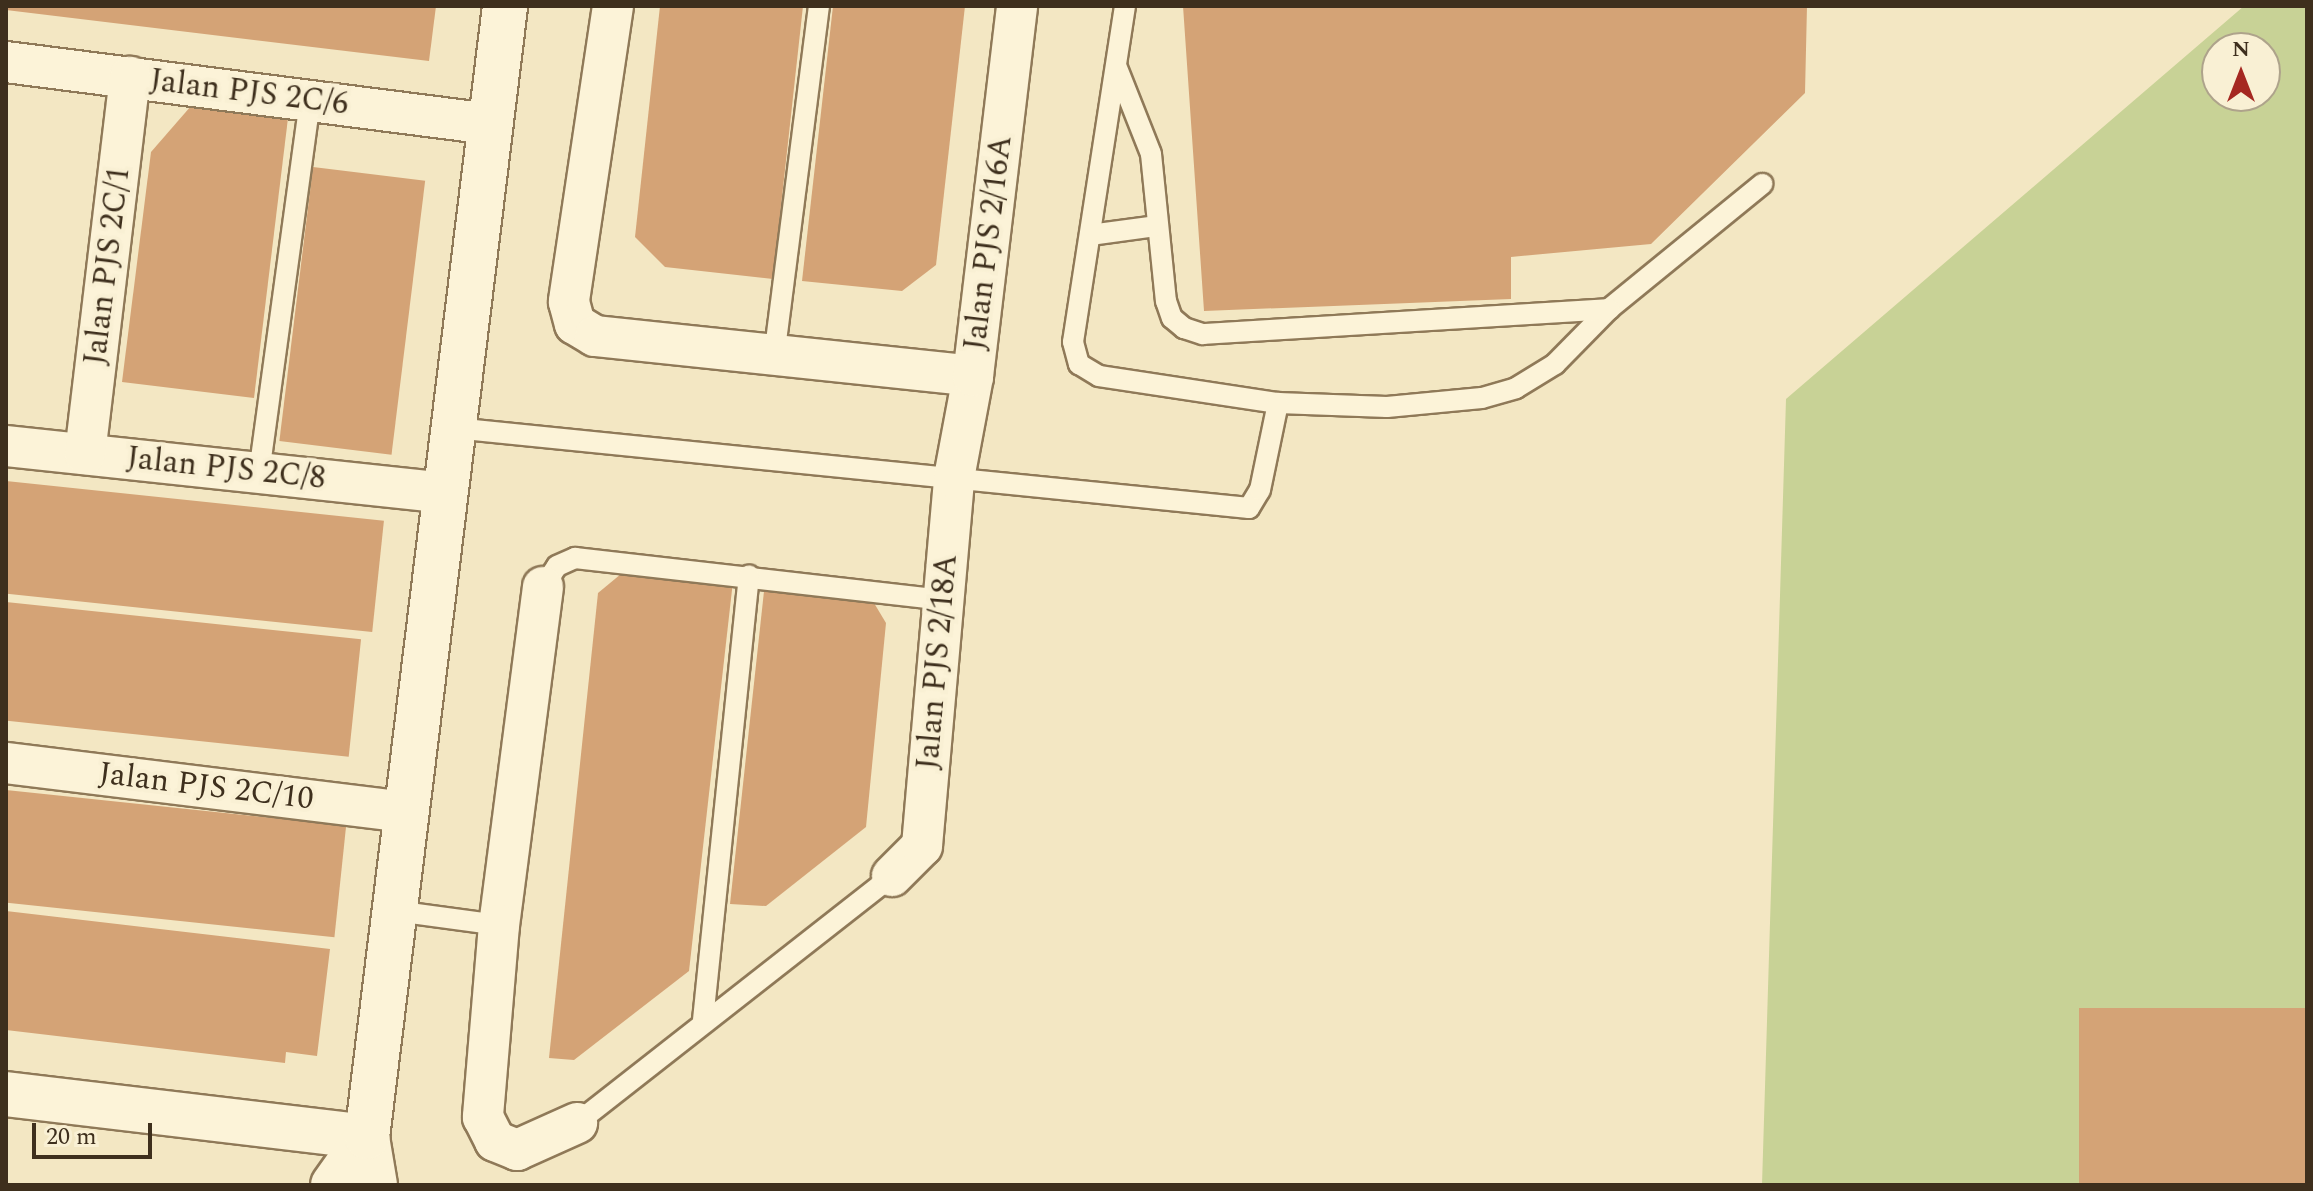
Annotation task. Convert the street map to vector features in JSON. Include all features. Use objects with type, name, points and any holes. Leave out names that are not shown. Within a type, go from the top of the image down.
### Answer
[{"type":"street","points":[[375,1185],[367,1137],[505,6]]},
{"type":"street","points":[[613,6],[570,313],[575,324],[595,336],[973,376]]},
{"type":"street","name":"Jalan PJS 2/16A","points":[[954,478],[973,376],[1017,6]]},
{"type":"street","name":"Jalan PJS 2C/6","points":[[6,62],[491,124]]},
{"type":"street","name":"Jalan PJS 2C/1","points":[[85,454],[130,77]]},
{"type":"street","name":"Jalan PJS 2C/8","points":[[6,446],[446,493]]},
{"type":"street","name":"Jalan PJS 2/18A","points":[[892,876],[922,846],[954,478]]},
{"type":"street","points":[[543,587],[499,925],[483,1117],[488,1130],[505,1148],[517,1150],[577,1123]]},
{"type":"street","name":"Jalan PJS 2C/10","points":[[6,763],[405,812]]},
{"type":"street","points":[[6,1094],[367,1137]]},
{"type":"street","points":[[333,1185],[367,1137]]},
{"type":"lane","points":[[774,357],[819,6]]},
{"type":"lane","points":[[1125,6],[1073,342],[1079,364],[1087,372],[1278,403],[1387,407],[1482,398],[1516,388],[1555,364],[1609,309],[1762,184]]},
{"type":"lane","points":[[1116,67],[1151,154],[1157,226],[1172,318],[1184,328],[1203,334],[1609,309]]},
{"type":"lane","points":[[259,473],[310,101]]},
{"type":"lane","points":[[1090,235],[1157,226]]},
{"type":"lane","points":[[454,428],[1249,508],[1260,490],[1278,403]]},
{"type":"lane","points":[[543,587],[557,566],[575,558],[749,575],[943,600]]},
{"type":"lane","points":[[703,1020],[749,575]]},
{"type":"lane","points":[[577,1123],[703,1020],[892,876]]},
{"type":"lane","points":[[395,911],[499,925]]},
{"type":"green space","points":[[2244,6],[2307,6],[2307,1185],[1762,1185],[1786,399],[2201,43],[2201,112],[2281,112],[2281,32],[2214,32]]},
{"type":"building","points":[[6,6],[436,6],[429,61],[6,10]]},
{"type":"building","points":[[660,6],[803,6],[773,279],[665,267],[635,237]]},
{"type":"building","points":[[833,6],[965,6],[936,265],[902,291],[802,281]]},
{"type":"building","points":[[1183,6],[1807,6],[1805,93],[1651,244],[1511,257],[1511,299],[1204,311]]},
{"type":"building","points":[[191,106],[288,118],[254,398],[122,382],[151,152]]},
{"type":"building","points":[[313,167],[425,181],[392,455],[279,441]]},
{"type":"building","points":[[6,481],[384,521],[372,632],[6,594]]},
{"type":"building","points":[[627,569],[733,581],[689,971],[574,1060],[549,1058],[598,593]]},
{"type":"building","points":[[765,582],[868,593],[886,623],[866,827],[766,906],[730,904]]},
{"type":"building","points":[[6,602],[361,639],[349,757],[6,721]]},
{"type":"building","points":[[6,790],[346,826],[334,937],[6,903]]},
{"type":"building","points":[[6,911],[330,949],[317,1056],[286,1052],[285,1063],[6,1030]]},
{"type":"building","points":[[2079,1008],[2307,1008],[2307,1185],[2079,1185]]}]
